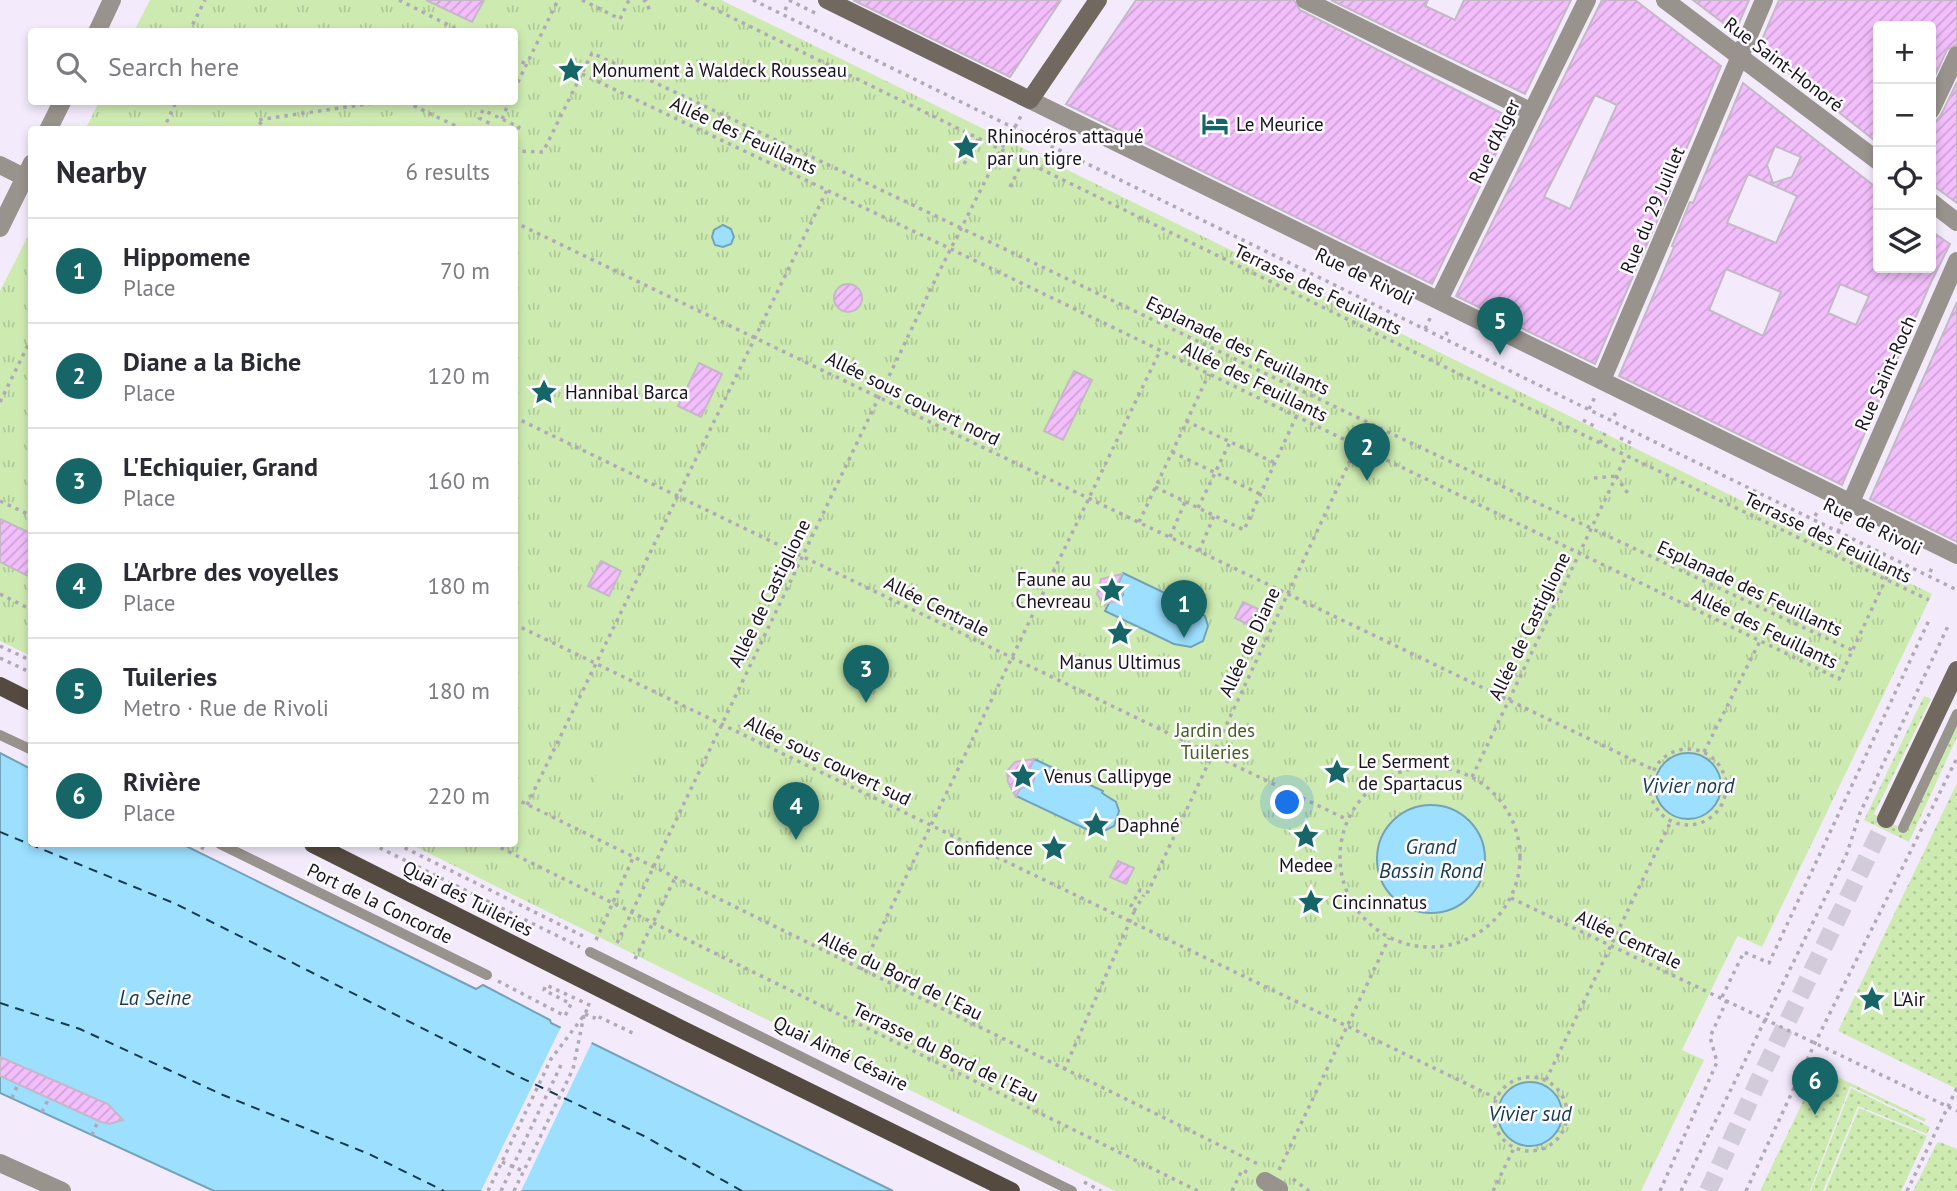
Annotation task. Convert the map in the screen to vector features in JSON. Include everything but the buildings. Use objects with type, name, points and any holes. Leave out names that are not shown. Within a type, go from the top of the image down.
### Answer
[{"type":"main road","points":[[0,686],[28,700]]},
{"type":"main road","name":"Quai des Tuileries","points":[[319,847],[1011,1191]]},
{"type":"street","points":[[99,28],[112,0]]},
{"type":"street","name":"Rue de Rivoli","points":[[827,0],[1602,380],[1848,508],[1957,555]]},
{"type":"street","points":[[1030,100],[1098,0]]},
{"type":"street","points":[[1305,0],[1532,112]]},
{"type":"street","name":"Rue d'Alger","points":[[1439,300],[1587,0]]},
{"type":"street","name":"Rue Saint-Honoré","points":[[1665,0],[1873,157]]},
{"type":"street","name":"Rue du 29 Juillet","points":[[1602,380],[1764,0]]},
{"type":"street","points":[[1936,99],[1957,55]]},
{"type":"street","points":[[50,126],[60,105]]},
{"type":"street","points":[[0,165],[28,170],[0,228]]},
{"type":"street","points":[[1936,206],[1957,222]]},
{"type":"street","name":"Rue Saint-Roch","points":[[1848,508],[1957,261]]},
{"type":"street","points":[[1886,819],[1957,670]]},
{"type":"street","points":[[0,1163],[62,1191]]},
{"type":"lane","points":[[1903,828],[1957,714]]},
{"type":"lane","points":[[0,734],[28,748]]},
{"type":"lane","name":"Port de la Concorde","points":[[226,847],[490,977]]},
{"type":"lane","name":"Quai Aimé Césaire","points":[[593,947],[1072,1191]]},
{"type":"path","points":[[191,28],[205,0]]},
{"type":"path","points":[[399,0],[454,28]]},
{"type":"path","points":[[518,81],[558,0]]},
{"type":"path","points":[[582,0],[620,19],[629,0]]},
{"type":"path","points":[[643,0],[646,1],[651,14]]},
{"type":"path","name":"Terrasse des Feuillants","points":[[695,0],[1626,456],[1929,600]]},
{"type":"path","name":"Rue de Rivoli","points":[[753,0],[1957,590]]},
{"type":"path","name":"Esplanade des Feuillants","points":[[582,74],[592,53],[1591,529],[1852,650]]},
{"type":"path","points":[[518,60],[526,64]]},
{"type":"path","points":[[518,151],[543,152],[582,74]]},
{"type":"path","name":"Allée des Feuillants","points":[[582,74],[951,249],[1839,679],[1891,568]]},
{"type":"path","points":[[165,126],[175,105]]},
{"type":"path","points":[[264,126],[257,120],[360,105]]},
{"type":"path","points":[[413,105],[456,126]]},
{"type":"path","points":[[502,119],[508,105]]},
{"type":"path","points":[[492,126],[480,118],[484,110],[517,126]]},
{"type":"path","name":"Allée de Castiglione","points":[[617,943],[938,274],[1009,134]]},
{"type":"path","points":[[964,164],[978,139]]},
{"type":"path","points":[[1010,187],[1023,161]]},
{"type":"path","points":[[527,805],[827,190]]},
{"type":"path","name":"Allée sous couvert nord","points":[[518,224],[1654,770]]},
{"type":"path","points":[[0,402],[28,345]]},
{"type":"path","points":[[861,971],[1160,351]]},
{"type":"path","points":[[1139,522],[1209,374]]},
{"type":"path","points":[[1155,487],[1244,530],[1296,417]]},
{"type":"path","name":"Allée Centrale","points":[[518,419],[1348,820]]},
{"type":"path","points":[[1583,420],[1594,426]]},
{"type":"path","points":[[1186,421],[1275,463]]},
{"type":"path","points":[[1600,443],[1605,433]]},
{"type":"path","points":[[1620,438],[1631,443]]},
{"type":"path","points":[[1199,508],[1230,442]]},
{"type":"path","name":"Allée de Diane","points":[[1064,1070],[1134,912],[1131,906],[1140,890],[1148,892],[1357,446]]},
{"type":"path","points":[[1172,452],[1261,494]]},
{"type":"path","name":"Allée de Castiglione","points":[[1472,777],[1626,456]]},
{"type":"path","points":[[1594,478],[1616,476],[1629,495]]},
{"type":"path","points":[[0,501],[28,514]]},
{"type":"path","points":[[1170,537],[1185,502]]},
{"type":"path","points":[[1838,531],[1848,508]]},
{"type":"path","points":[[1199,551],[1214,516]]},
{"type":"path","points":[[0,594],[28,608]]},
{"type":"path","points":[[1722,997],[1744,952],[1769,963],[1930,618]]},
{"type":"path","name":"Allée sous couvert sud","points":[[518,626],[1496,1098]]},
{"type":"path","points":[[1681,1191],[1847,853],[1860,813],[1948,626]]},
{"type":"path","points":[[1704,752],[1760,641]]},
{"type":"path","points":[[0,646],[28,659]]},
{"type":"path","points":[[0,657],[28,671]]},
{"type":"path","points":[[1681,749],[1704,752],[1714,759],[1725,779],[1726,792],[1722,803],[1716,813],[1695,824],[1671,821],[1654,804],[1650,793],[1654,770],[1660,760],[1681,749]]},
{"type":"path","points":[[1746,1191],[1815,1043],[1957,758]]},
{"type":"path","points":[[1422,768],[1445,769],[1472,777],[1488,788],[1504,806],[1515,828],[1520,863],[1511,898],[1494,921],[1471,937],[1444,946],[1416,946],[1389,938],[1367,922],[1350,900],[1341,874],[1340,846],[1348,820],[1369,792],[1399,773],[1422,768]]},
{"type":"path","name":"Allée du Bord de l'Eau","points":[[518,800],[1064,1070],[1273,1179],[1347,1026]]},
{"type":"path","points":[[1546,1080],[1671,821]]},
{"type":"path","name":"Quai des Tuileries","points":[[378,847],[593,947]]},
{"type":"path","name":"Quai des Tuileries","points":[[403,847],[593,947]]},
{"type":"path","name":"Terrasse du Bord de l'Eau","points":[[499,847],[1198,1191]]},
{"type":"path","points":[[593,947],[634,858]]},
{"type":"path","points":[[635,961],[675,878]]},
{"type":"path","points":[[1134,912],[1144,895]]},
{"type":"path","name":"Allée Centrale","points":[[1511,898],[1957,1111]]},
{"type":"path","points":[[1347,1026],[1389,938]]},
{"type":"path","points":[[490,977],[565,1016],[571,1004],[544,990],[546,985],[599,1009]]},
{"type":"path","points":[[1660,1191],[1717,1062],[1710,1037],[1727,1000]]},
{"type":"path","points":[[514,1191],[573,1069],[589,1005]]},
{"type":"path","points":[[585,1014],[594,1018],[595,1015],[637,1035]]},
{"type":"path","points":[[488,1191],[551,1059],[585,1014]]},
{"type":"path","points":[[501,1191],[561,1065]]},
{"type":"path","points":[[1535,1076],[1546,1080],[1563,1096],[1567,1107],[1568,1119],[1564,1130],[1558,1140],[1537,1151],[1514,1148],[1504,1141],[1493,1121],[1496,1098],[1503,1088],[1523,1077],[1535,1076]]},
{"type":"path","points":[[12,1098],[19,1084]]},
{"type":"path","points":[[1907,1191],[1957,1088]]},
{"type":"path","points":[[42,1112],[49,1098]]},
{"type":"path","points":[[92,1135],[99,1121]]},
{"type":"path","points":[[1493,1191],[1514,1148]]},
{"type":"path","points":[[502,1162],[523,1171]]},
{"type":"path","points":[[1232,1191],[1242,1170],[1248,1173]]},
{"type":"green space","name":"Jardin des Tuileries","points":[[150,0],[721,0],[1932,594],[1762,947],[1738,936],[1735,941],[1682,1050],[1704,1060],[1641,1191],[1115,1191],[416,847],[518,847],[518,126],[87,126],[98,105],[518,105],[518,28],[136,28]]},
{"type":"green space","points":[[398,115],[422,126],[410,126],[398,120],[357,126],[319,126]]},
{"type":"green space","points":[[28,236],[28,655],[0,641],[0,291]]},
{"type":"green space","points":[[1924,696],[1931,699],[1874,814],[1907,831],[1957,723],[1957,737],[1909,842],[1864,820]]},
{"type":"green space","points":[[623,722],[653,736],[624,796],[594,781]]},
{"type":"green space","points":[[1957,783],[1957,1089],[1838,1031]]},
{"type":"green space","points":[[1819,1068],[1926,1119],[1925,1122],[1850,1086],[1810,1191],[1760,1191]]},
{"type":"green space","points":[[1851,1088],[1930,1127],[1927,1134],[1858,1106],[1823,1191],[1811,1191]]},
{"type":"green space","points":[[1859,1108],[1927,1136],[1901,1191],[1825,1191]]},
{"type":"green space","points":[[1937,1143],[1957,1149],[1957,1191],[1913,1191]]},
{"type":"water","points":[[723,225],[731,229],[734,237],[731,244],[723,247],[715,245],[712,237],[714,230]]},
{"type":"water","points":[[1123,573],[1192,606],[1191,608],[1205,616],[1208,626],[1203,641],[1191,647],[1174,644],[1105,611],[1110,601],[1117,601],[1123,595],[1118,584]]},
{"type":"water","name":"La Seine","points":[[0,753],[28,767],[28,847],[188,847],[476,989],[483,985],[550,1020],[551,1023],[893,1191],[214,1191],[0,1093]]},
{"type":"water","name":"Vivier nord","points":[[1688,753],[1701,756],[1711,763],[1718,773],[1721,786],[1718,799],[1711,809],[1701,816],[1688,819],[1675,816],[1665,809],[1658,799],[1655,786],[1658,773],[1665,763],[1675,756]]},
{"type":"water","points":[[1034,759],[1103,791],[1102,793],[1116,802],[1119,811],[1114,826],[1102,832],[1086,829],[1016,796],[1021,786],[1029,786],[1034,780],[1029,769]]},
{"type":"water","name":"Grand Bassin Rond","points":[[1431,805],[1452,809],[1469,821],[1481,838],[1485,859],[1481,880],[1469,897],[1452,909],[1431,913],[1410,909],[1393,897],[1381,880],[1377,859],[1381,838],[1393,821],[1410,809]]},
{"type":"water","name":"Vivier sud","points":[[1530,1082],[1548,1088],[1556,1096],[1562,1114],[1556,1132],[1548,1140],[1530,1146],[1512,1140],[1504,1132],[1498,1114],[1504,1096],[1512,1088]]},
{"type":"pier","points":[[562,1025],[593,1040],[521,1191],[481,1191]]},
{"type":"ferry route","points":[[0,832],[28,843]]},
{"type":"ferry route","points":[[37,847],[176,904],[511,1073],[644,1136],[742,1191]]},
{"type":"ferry route","points":[[0,1003],[80,1029],[223,1095],[369,1154],[444,1191]]},
{"type":"tunnel","points":[[1708,1191],[1886,819]]},
{"type":"place","name":"Monument à Waldeck Rousseau","points":[[571,70]]},
{"type":"place","name":"Le Meurice","points":[[1215,124]]},
{"type":"place","name":"Rhinocéros attaqué par un tigre","points":[[966,147]]},
{"type":"place","name":"Tuileries","points":[[1500,355]]},
{"type":"place","name":"Hannibal Barca","points":[[544,392]]},
{"type":"place","name":"Diane a la Biche","points":[[1367,481]]},
{"type":"place","name":"Faune au Chevreau","points":[[1112,590]]},
{"type":"place","name":"Manus Ultimus","points":[[1120,633]]},
{"type":"place","name":"Hippomene","points":[[1184,638]]},
{"type":"place","name":"L'Echiquier, Grand","points":[[866,703]]},
{"type":"place","name":"Le Serment de Spartacus","points":[[1337,772]]},
{"type":"place","name":"Venus Callipyge","points":[[1023,776]]},
{"type":"place","name":"Daphné","points":[[1096,825]]},
{"type":"place","name":"Medee","points":[[1306,836]]},
{"type":"place","name":"L'Arbre des voyelles","points":[[796,840]]},
{"type":"place","name":"Confidence","points":[[1054,848]]},
{"type":"place","name":"Cincinnatus","points":[[1311,902]]},
{"type":"place","name":"L'Air","points":[[1872,999]]},
{"type":"place","name":"Rivière","points":[[1815,1115]]}]
